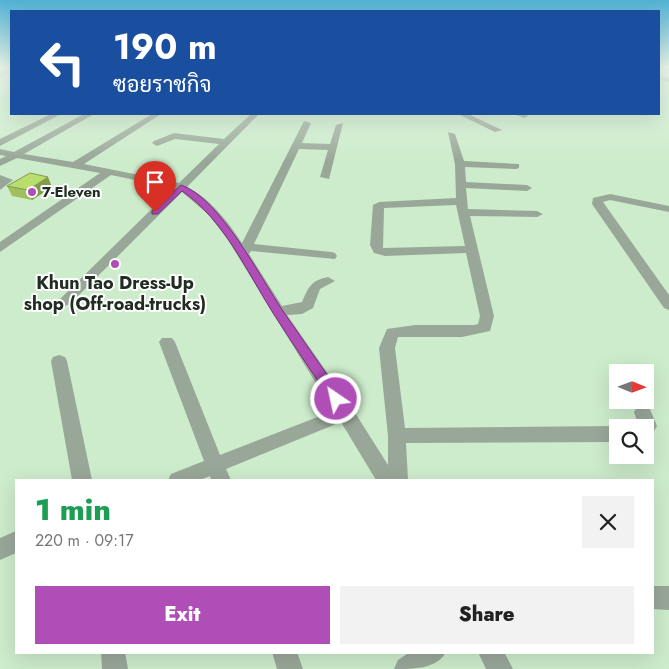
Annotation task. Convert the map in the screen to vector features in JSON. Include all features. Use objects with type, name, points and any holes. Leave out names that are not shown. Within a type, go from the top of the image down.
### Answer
[{"type":"street","points":[[0,143],[55,115]]},
{"type":"street","points":[[0,163],[88,115]]},
{"type":"street","points":[[76,165],[155,115]]},
{"type":"street","points":[[65,300],[254,115]]},
{"type":"street","points":[[464,115],[498,130]]},
{"type":"street","points":[[246,251],[307,124]]},
{"type":"street","points":[[325,177],[340,125]]},
{"type":"street","points":[[398,479],[397,436],[387,348],[392,333],[406,329],[474,331],[485,327],[487,316],[463,207],[460,164],[451,134]]},
{"type":"street","points":[[157,143],[174,136],[226,142]]},
{"type":"street","points":[[296,146],[333,147]]},
{"type":"street","points":[[0,152],[110,171],[181,187],[202,202],[246,251],[278,312],[346,413],[386,479]]},
{"type":"street","points":[[460,164],[516,166]]},
{"type":"street","points":[[0,248],[110,171]]},
{"type":"street","points":[[0,178],[8,180],[0,187]]},
{"type":"street","points":[[461,185],[527,188]]},
{"type":"street","points":[[669,209],[610,197],[597,200],[669,305]]},
{"type":"street","points":[[472,249],[385,252],[378,250],[376,245],[379,205],[463,207],[537,214]]},
{"type":"street","points":[[246,251],[330,256]]},
{"type":"street","points":[[278,312],[302,309],[308,306],[314,286],[318,282],[328,281]]},
{"type":"street","points":[[167,342],[218,473]]},
{"type":"street","points":[[59,362],[82,479]]},
{"type":"street","points":[[184,479],[218,473],[346,413]]},
{"type":"street","points":[[397,436],[609,434]]},
{"type":"street","points":[[0,548],[15,542]]},
{"type":"street","points":[[654,596],[669,598]]},
{"type":"street","points":[[113,654],[115,669]]},
{"type":"street","points":[[285,654],[290,669]]},
{"type":"street","points":[[406,669],[431,654]]},
{"type":"street","points":[[491,654],[500,669]]},
{"type":"building","points":[[30,173],[48,177],[28,190],[7,186]]},
{"type":"place","name":"7-Eleven","points":[[32,192]]},
{"type":"place","name":"Khun Tao Dress-Up shop (Off-road-trucks)","points":[[115,264]]},
{"type":"route","points":[[155,212],[181,187],[202,202],[220,222],[243,254],[278,312],[336,399]]}]
